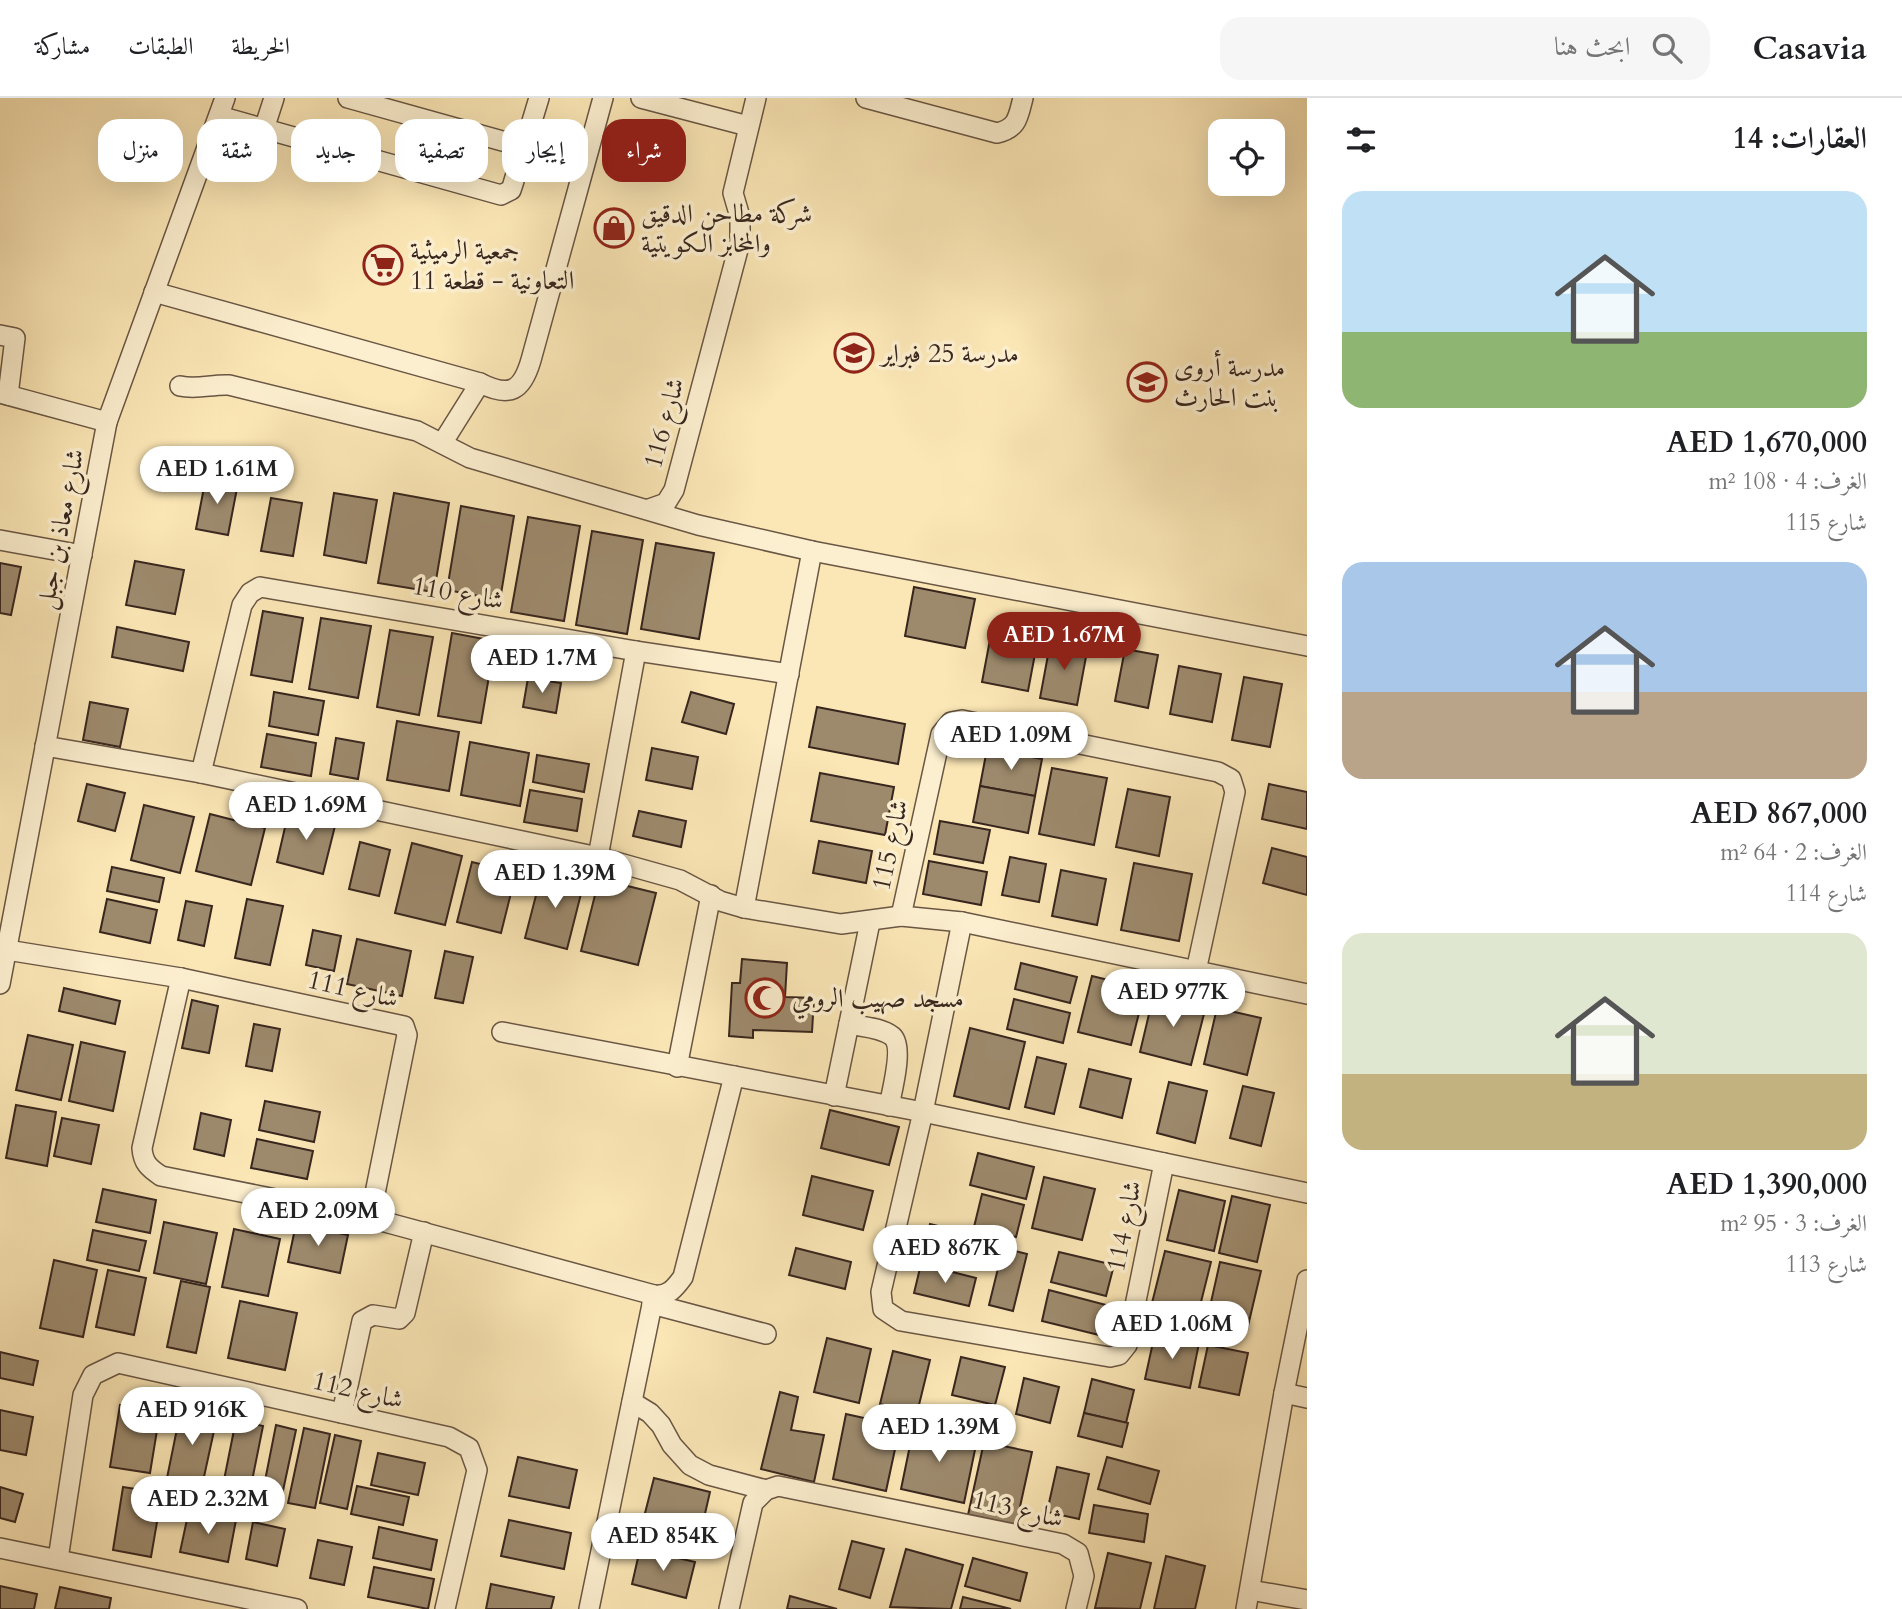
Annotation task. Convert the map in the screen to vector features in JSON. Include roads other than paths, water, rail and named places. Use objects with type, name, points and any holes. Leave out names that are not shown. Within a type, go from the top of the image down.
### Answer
[{"type":"street","points":[[267,119],[274,98]]},
{"type":"street","points":[[348,98],[502,141]]},
{"type":"street","points":[[533,119],[539,98]]},
{"type":"street","points":[[154,292],[480,383],[493,390],[509,391],[517,388],[526,378],[603,98]]},
{"type":"street","points":[[641,98],[748,126]]},
{"type":"street","name":"شارع 116","points":[[649,509],[666,503],[674,490],[740,242],[740,217],[733,193],[756,98]]},
{"type":"street","points":[[866,98],[997,133],[1009,130],[1017,121],[1023,98]]},
{"type":"street","points":[[222,107],[245,119]]},
{"type":"street","name":"شارع معاذ بن جبل","points":[[0,984],[107,422],[222,107]]},
{"type":"street","points":[[277,133],[500,195],[510,190],[514,182]]},
{"type":"street","points":[[0,335],[15,338],[4,394],[107,422]]},
{"type":"street","points":[[443,442],[480,383]]},
{"type":"street","points":[[180,386],[197,388],[215,384],[229,385],[417,431],[479,461],[698,525],[812,551],[1307,646]]},
{"type":"street","points":[[0,540],[82,555]]},
{"type":"street","points":[[744,908],[812,551]]},
{"type":"street","name":"شارع 110","points":[[201,773],[242,605],[256,588],[270,588],[636,651]]},
{"type":"street","points":[[598,858],[636,651],[789,674]]},
{"type":"street","name":"شارع 115","points":[[1196,971],[1235,792],[1231,779],[1218,772],[962,720],[951,722],[941,734],[901,916],[962,922],[1196,971],[1307,994]]},
{"type":"street","points":[[45,746],[201,773],[598,858],[680,880],[720,901],[744,908],[841,924],[901,916]]},
{"type":"street","points":[[677,1067],[711,895]]},
{"type":"street","points":[[834,1096],[870,922]]},
{"type":"street","name":"شارع 114","points":[[962,922],[923,1112],[881,1292],[883,1309],[901,1321],[1110,1357],[1119,1355],[1127,1345],[1164,1163]]},
{"type":"street","name":"شارع 111","points":[[7,950],[181,978],[400,1025],[406,1029],[407,1035],[370,1218]]},
{"type":"street","points":[[181,978],[142,1148],[148,1167],[161,1176],[370,1218],[424,1232],[766,1334]]},
{"type":"street","points":[[849,1024],[878,1030],[895,1040],[898,1053],[889,1106]]},
{"type":"street","name":"شارع 114","points":[[502,1032],[923,1112],[1307,1193]]},
{"type":"street","points":[[589,1609],[653,1300],[674,1289],[682,1277],[734,1076]]},
{"type":"street","points":[[341,1413],[362,1321],[373,1315],[399,1319],[405,1313],[424,1232]]},
{"type":"street","points":[[1307,1280],[1248,1599],[1307,1600]]},
{"type":"street","name":"شارع 112","points":[[58,1559],[83,1395],[93,1375],[118,1363],[449,1437],[469,1448],[477,1470],[445,1609]]},
{"type":"street","points":[[1284,1393],[1307,1398]]},
{"type":"street","name":"شارع 113","points":[[632,1402],[650,1413],[672,1446],[690,1465],[709,1475],[765,1490],[778,1486],[1063,1544],[1078,1553],[1084,1576],[1076,1609]]},
{"type":"street","points":[[729,1609],[753,1503],[765,1490]]},
{"type":"street","points":[[0,1548],[297,1609]]},
{"type":"place","name":"شركة مطاحن الدقيق والمخابز الكويتية","points":[[614,228]]},
{"type":"place","name":"جمعية الرميثية التعاونية - قطعة 11","points":[[383,265]]},
{"type":"place","name":"مدرسة 25 فبراير","points":[[854,353]]},
{"type":"place","name":"مدرسة أروى بنت الحارث","points":[[1147,382]]},
{"type":"place","name":"مسجد صهيب الرومي","points":[[765,998]]}]
